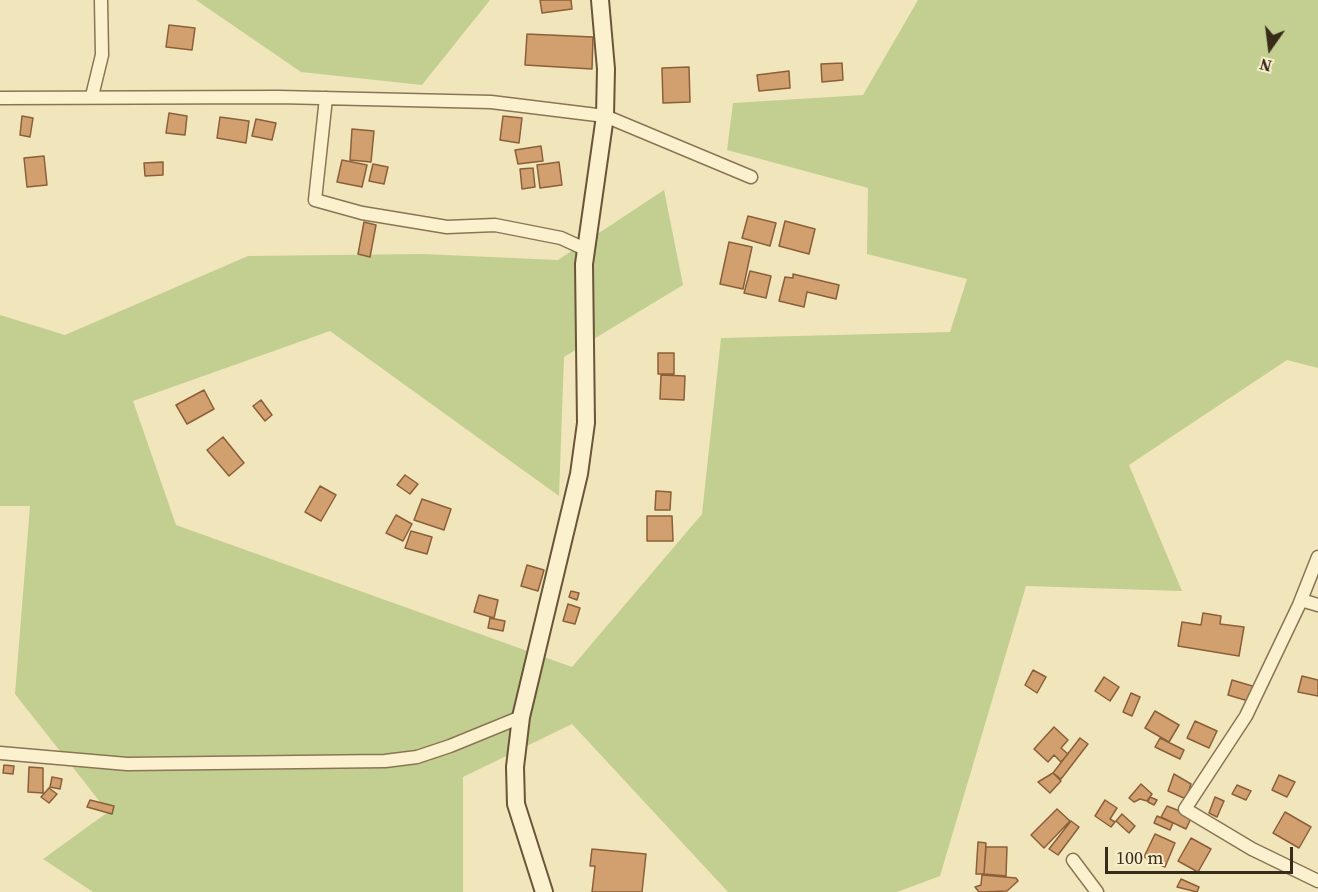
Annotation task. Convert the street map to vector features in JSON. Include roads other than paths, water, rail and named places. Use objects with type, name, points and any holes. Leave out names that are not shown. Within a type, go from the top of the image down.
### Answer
[{"type":"street","points":[[92,96],[102,55],[101,0]]},
{"type":"street","points":[[544,892],[516,804],[515,767],[521,717],[579,474],[586,423],[585,249],[605,116],[606,69],[600,0]]},
{"type":"street","points":[[0,98],[92,96],[490,102],[605,116],[751,177]]},
{"type":"street","points":[[326,98],[315,200],[362,213],[447,227],[495,225],[561,238],[585,249]]},
{"type":"street","points":[[1318,557],[1301,600],[1246,716],[1185,809],[1252,849],[1318,881]]},
{"type":"street","points":[[1301,600],[1318,605]]},
{"type":"street","points":[[0,753],[127,764],[385,760],[417,757],[521,717]]},
{"type":"street","points":[[1073,860],[1097,892]]}]
